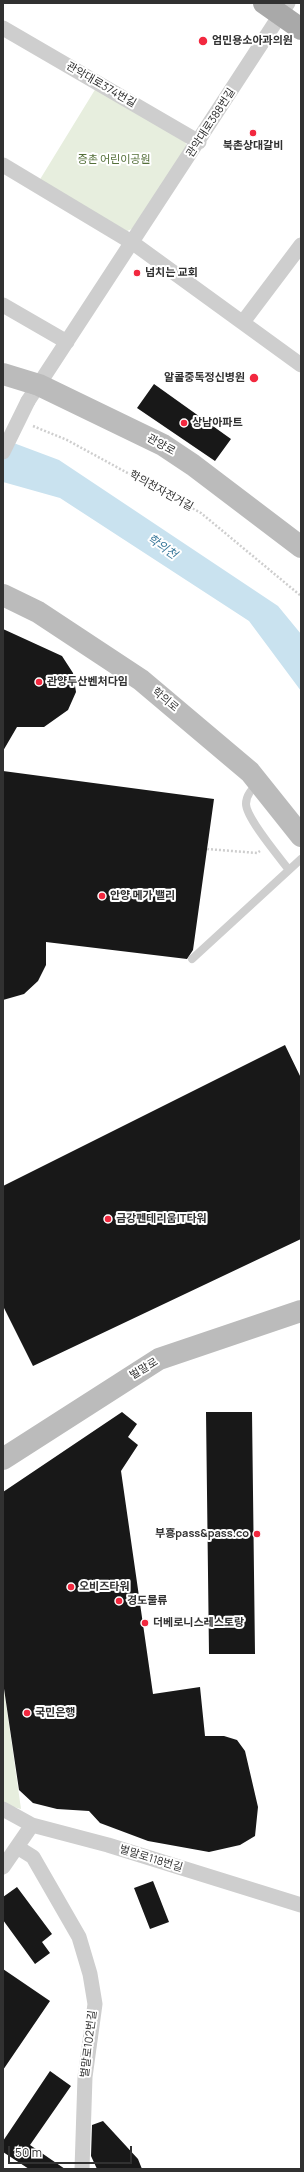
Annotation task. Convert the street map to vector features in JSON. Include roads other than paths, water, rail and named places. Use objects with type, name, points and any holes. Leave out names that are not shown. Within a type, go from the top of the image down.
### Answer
[{"type":"main road","points":[[278,7],[301,29]]},
{"type":"street","name":"관악대로388번길","points":[[3,452],[34,393],[199,142],[278,7]]},
{"type":"street","name":"관악대로374번길","points":[[3,28],[199,142]]},
{"type":"street","points":[[3,165],[134,242],[301,365]]},
{"type":"street","points":[[243,322],[301,245]]},
{"type":"street","points":[[3,305],[67,342]]},
{"type":"street","name":"관양로","points":[[3,374],[34,393],[163,445],[193,465],[301,547]]},
{"type":"street","name":"학의로","points":[[3,595],[38,612],[141,680],[250,772],[301,836]]},
{"type":"street","name":"벌말로","points":[[3,1458],[159,1360],[301,1311]]},
{"type":"street","name":"벌말로118번길","points":[[3,1809],[32,1825],[108,1845],[301,1905]]},
{"type":"street","points":[[3,1868],[32,1825]]},
{"type":"street","name":"벌말로102번길","points":[[17,1847],[33,1858],[72,1924],[79,1937],[90,1974],[94,2004],[85,2077],[82,2169]]},
{"type":"lane","points":[[258,782],[250,790],[246,805],[252,820],[289,870]]},
{"type":"lane","points":[[192,959],[301,859]]},
{"type":"water","name":"학의천","points":[[3,439],[59,460],[278,606],[301,634],[301,691],[249,621],[60,498],[3,482]]},
{"type":"place","name":"엄민용소아과의원","points":[[203,41]]},
{"type":"place","name":"북촌상대갈비","points":[[253,133]]},
{"type":"place","name":"넘치는 교회","points":[[137,273]]},
{"type":"place","name":"알콜중독정신병원","points":[[254,378]]},
{"type":"place","name":"상남아파트","points":[[184,423]]},
{"type":"place","name":"관양두산벤처다임","points":[[39,682]]},
{"type":"place","name":"안양 메가 밸리","points":[[102,896]]},
{"type":"place","name":"금강펜테리움IT타워","points":[[108,1219]]},
{"type":"place","name":"부흥pass&pass.co","points":[[257,1534]]},
{"type":"place","name":"오비즈타워","points":[[71,1587]]},
{"type":"place","name":"경도물류","points":[[119,1601]]},
{"type":"place","name":"더베로니스레스토랑","points":[[145,1623]]},
{"type":"place","name":"국민은행","points":[[27,1713]]},
{"type":"park label","name":"증촌 어린이공원","points":[[114,160]]}]
